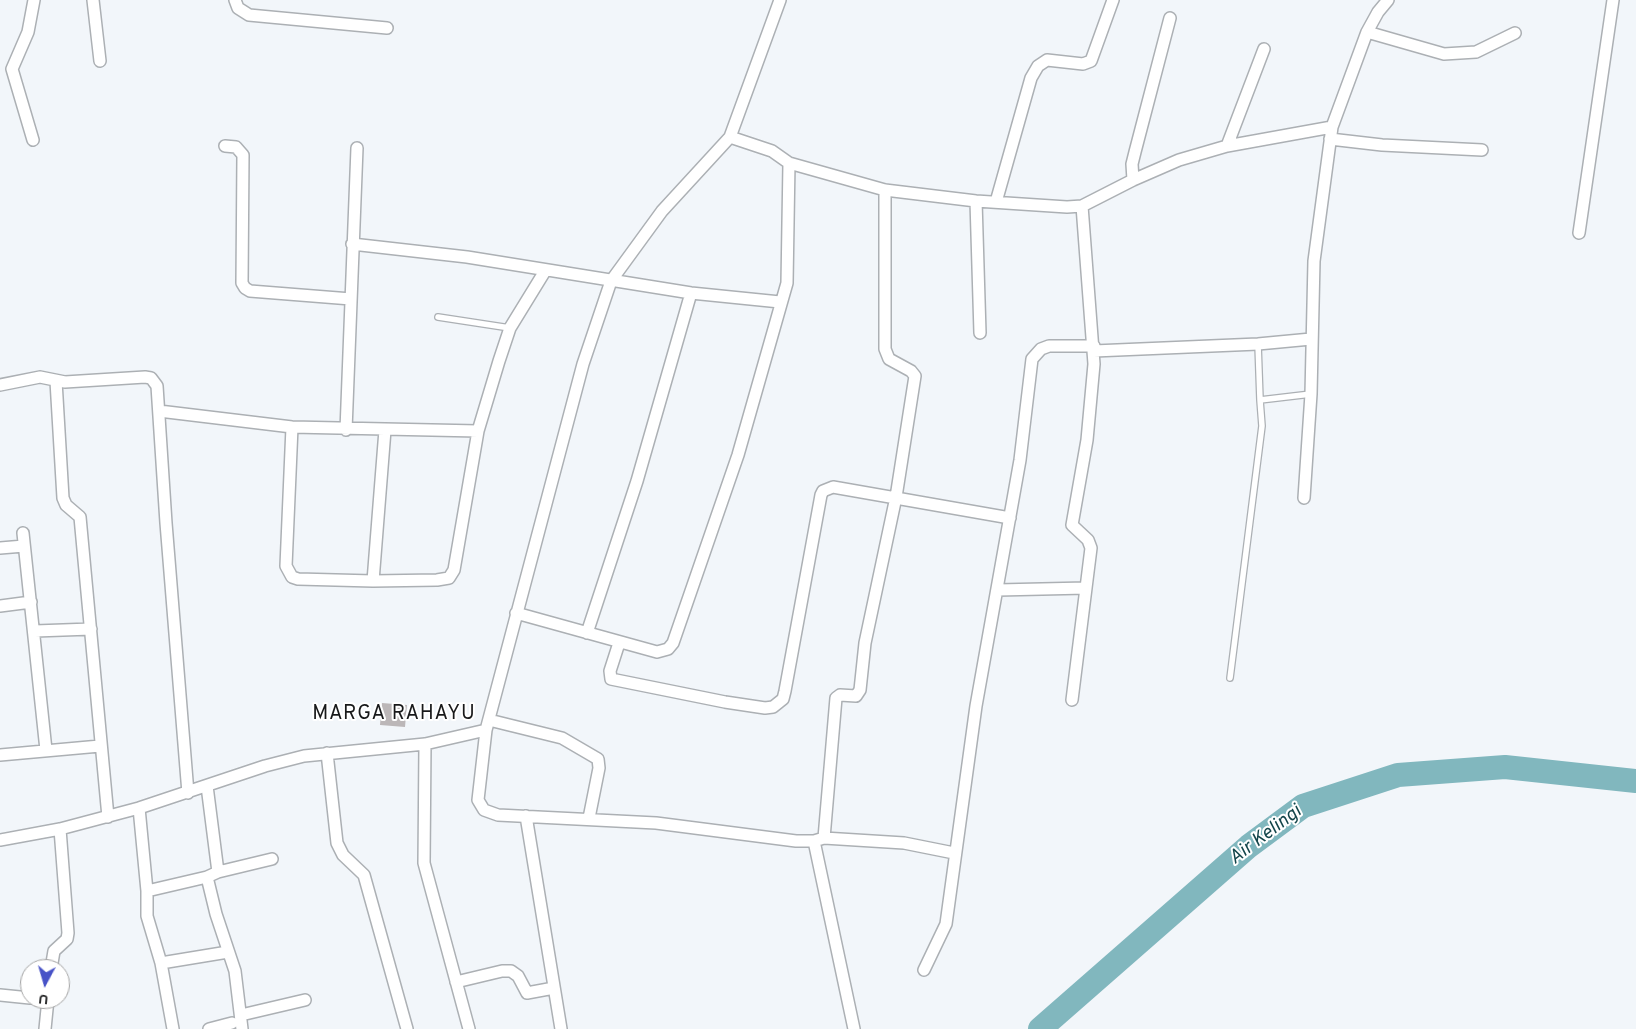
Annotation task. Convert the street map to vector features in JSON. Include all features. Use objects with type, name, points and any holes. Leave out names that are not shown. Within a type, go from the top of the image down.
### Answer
[{"type":"street","points":[[33,140],[12,69],[28,32],[34,0]]},
{"type":"street","points":[[93,0],[100,61]]},
{"type":"street","points":[[235,0],[238,8],[249,15],[387,28]]},
{"type":"street","points":[[780,0],[730,137],[662,211],[611,281],[583,364],[516,613],[488,725],[478,800],[480,805],[491,814],[498,816],[589,818],[819,839],[904,843],[954,853]]},
{"type":"street","points":[[996,202],[1030,78],[1038,66],[1046,60],[1083,64],[1091,61],[1113,0]]},
{"type":"street","points":[[1304,498],[1311,394],[1314,261],[1332,127],[1367,32],[1378,12],[1388,0]]},
{"type":"street","points":[[1579,233],[1613,0]]},
{"type":"street","points":[[1134,180],[1132,164],[1170,18]]},
{"type":"street","points":[[1367,32],[1435,52],[1453,54],[1476,52],[1515,33]]},
{"type":"street","points":[[1227,146],[1264,49]]},
{"type":"street","points":[[730,137],[772,151],[789,162],[885,190],[976,201],[1082,206],[1179,160],[1227,146],[1332,127]]},
{"type":"street","points":[[1330,139],[1382,145],[1482,150]]},
{"type":"street","points":[[225,146],[236,147],[243,155],[242,283],[245,288],[250,292],[352,299]]},
{"type":"street","points":[[346,430],[357,148]]},
{"type":"street","points":[[516,613],[657,652],[668,649],[674,643],[738,455],[786,283],[789,162]]},
{"type":"street","points":[[854,1029],[819,839],[836,698],[840,695],[856,696],[859,693],[868,625],[896,497],[915,376],[911,371],[889,359],[885,349],[885,190]]},
{"type":"street","points":[[976,201],[980,334]]},
{"type":"street","points":[[1072,700],[1090,544],[1072,525],[1087,440],[1094,348],[1082,206]]},
{"type":"street","points":[[352,244],[467,257],[544,271],[691,293],[780,302]]},
{"type":"street","points":[[292,427],[288,572],[298,579],[373,581],[437,580],[451,575],[454,570],[478,431],[510,328],[544,271]]},
{"type":"street","points":[[587,633],[637,481],[691,293]]},
{"type":"street","points":[[924,970],[946,924],[954,853],[976,706],[1020,460],[1032,359],[1041,349],[1050,346],[1094,348],[1258,344],[1312,339]]},
{"type":"street","points":[[0,385],[40,377],[65,382],[151,378],[157,386],[188,793]]},
{"type":"street","points":[[56,381],[64,498],[66,505],[80,517],[108,816]]},
{"type":"street","points":[[159,412],[292,427],[346,430],[478,431]]},
{"type":"street","points":[[373,581],[385,430]]},
{"type":"street","points":[[619,643],[610,671],[611,678],[724,702],[765,708],[778,704],[785,691],[821,495],[833,487],[1010,518]]},
{"type":"street","points":[[22,533],[35,631],[46,750]]},
{"type":"street","points":[[0,548],[24,546]]},
{"type":"street","points":[[998,590],[1086,588]]},
{"type":"street","points":[[0,606],[31,602]]},
{"type":"street","points":[[35,631],[91,629]]},
{"type":"street","points":[[0,840],[60,829],[139,808],[265,766],[327,753],[425,744],[488,725],[562,738],[598,759],[599,768],[589,818]]},
{"type":"street","points":[[425,744],[424,863],[469,1029]]},
{"type":"street","points":[[0,755],[100,746]]},
{"type":"street","points":[[327,753],[337,843],[343,855],[364,875],[407,1029]]},
{"type":"street","points":[[207,786],[218,872]]},
{"type":"street","points":[[139,808],[147,891],[147,916],[161,963],[173,1029]]},
{"type":"street","points":[[526,816],[561,1029]]},
{"type":"street","points":[[53,959],[54,951],[67,939],[68,933],[60,829]]},
{"type":"street","points":[[147,891],[272,860]]},
{"type":"street","points":[[207,877],[235,971],[242,1029]]},
{"type":"street","points":[[161,963],[228,952]]},
{"type":"street","points":[[456,982],[502,971],[516,973],[528,993],[554,988]]},
{"type":"street","points":[[0,995],[20,997]]},
{"type":"street","points":[[241,1015],[306,1000]]},
{"type":"street","points":[[45,1009],[45,1029]]},
{"type":"street","points":[[209,1029],[232,1023]]},
{"type":"lane","points":[[438,317],[510,328]]},
{"type":"lane","points":[[1230,678],[1262,426],[1258,344]]},
{"type":"lane","points":[[1260,400],[1311,394]]},
{"type":"building","points":[[382,703],[407,705],[405,727],[380,725]]},
{"type":"waterway","name":"Air Kelingi","points":[[1040,1029],[1249,846],[1303,806],[1398,775],[1505,767],[1636,781]]},
{"type":"district","name":"MARGA RAHAYU","points":[[394,715]]}]
